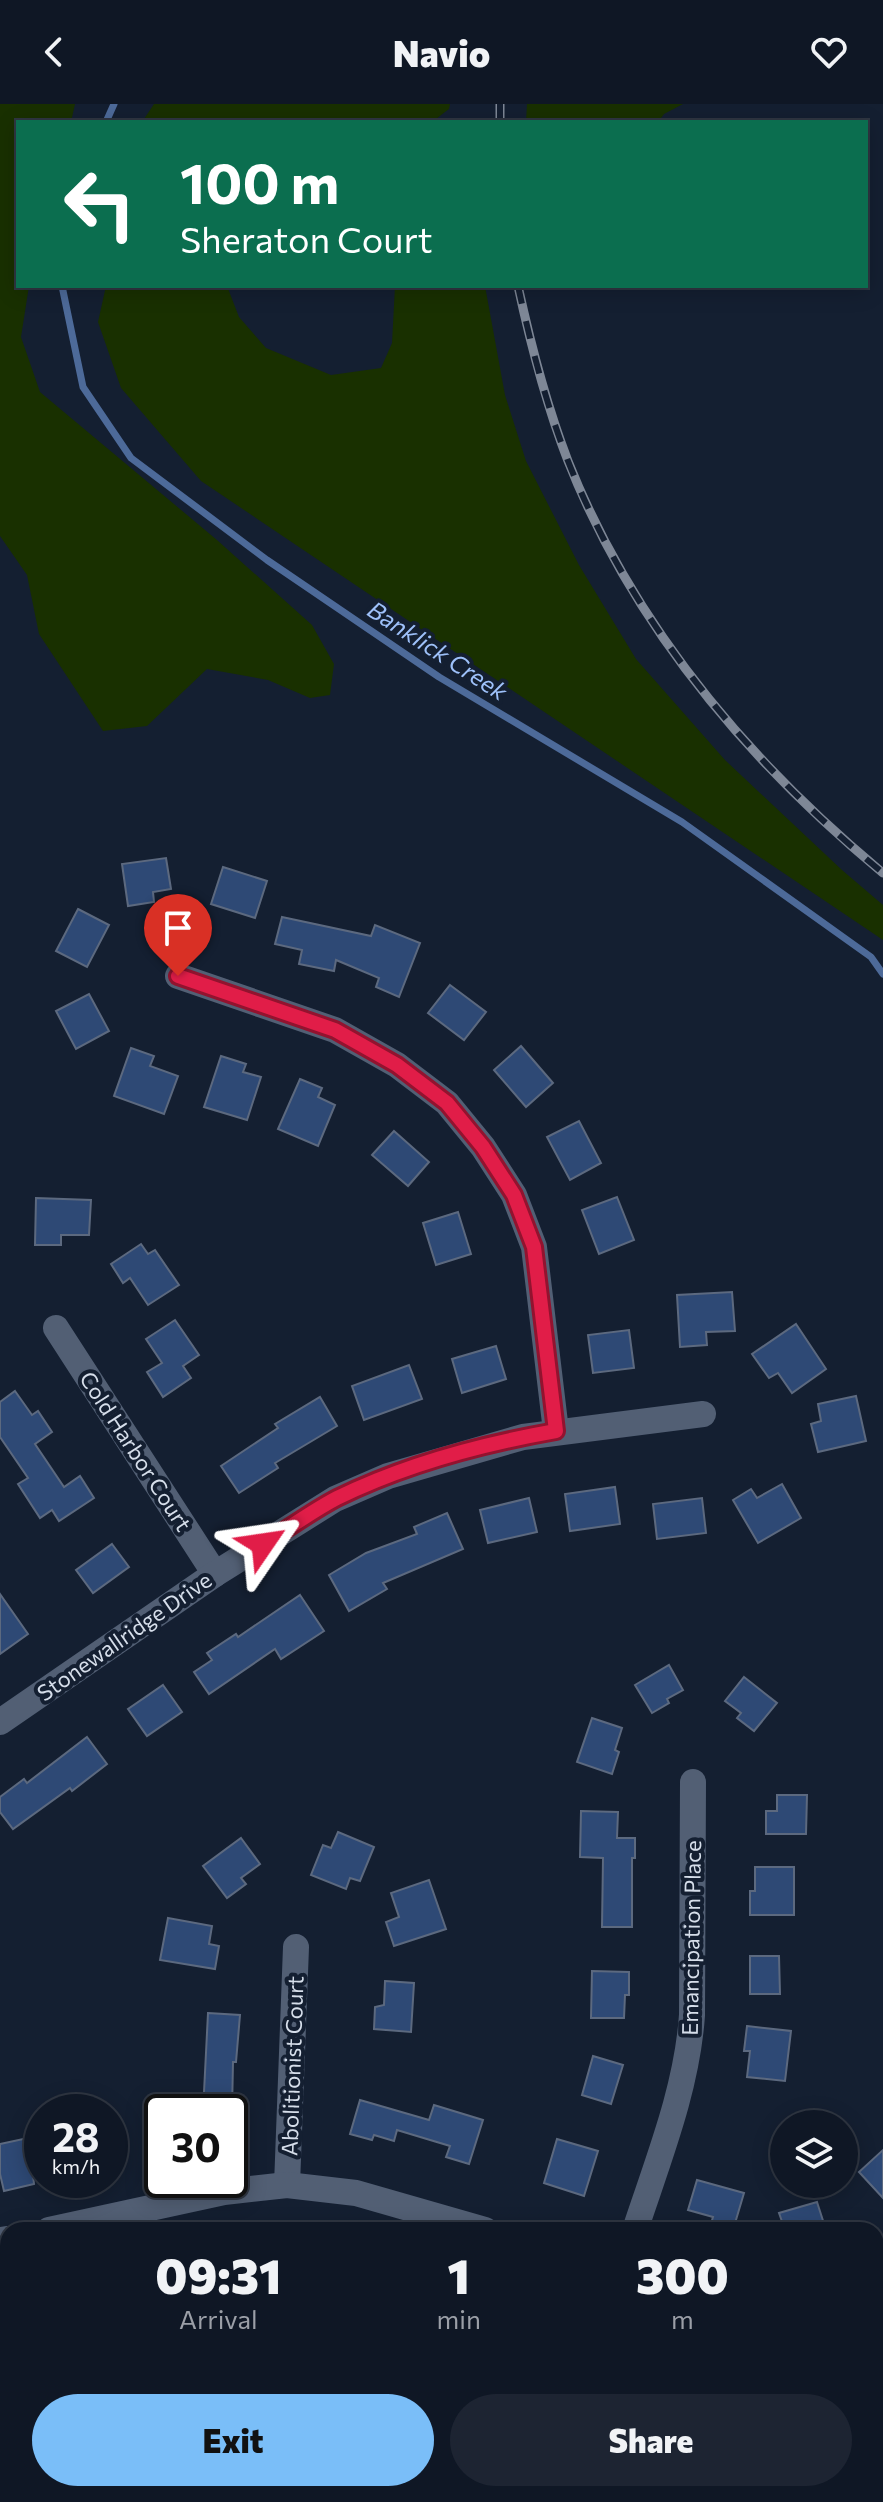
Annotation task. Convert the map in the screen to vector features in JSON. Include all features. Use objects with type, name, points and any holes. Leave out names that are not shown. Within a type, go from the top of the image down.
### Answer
[{"type":"street","points":[[178,976],[335,1030],[397,1065],[447,1103],[483,1147],[514,1195],[534,1247],[556,1431]]},
{"type":"street","name":"Cold Harbor Court","points":[[56,1328],[215,1574]]},
{"type":"street","name":"Stonewallridge Drive","points":[[0,1722],[215,1574],[335,1499],[388,1476],[523,1437],[703,1414]]},
{"type":"street","name":"Emancipation Place","points":[[638,2222],[664,2144],[689,2053],[692,2015],[693,1782]]},
{"type":"street","name":"Abolitionist Court","points":[[287,2185],[296,1947]]},
{"type":"street","points":[[86,2222],[224,2192],[287,2185],[356,2193],[457,2222]]},
{"type":"green space","points":[[0,104],[75,104],[71,120],[16,120],[16,288],[29,288],[21,337],[40,392],[217,540],[312,625],[334,664],[330,695],[310,698],[268,680],[207,669],[147,726],[103,731],[39,634],[27,575],[0,536]]},
{"type":"green space","points":[[154,104],[450,104],[449,109],[435,120],[143,120]]},
{"type":"green space","points":[[527,104],[683,104],[664,114],[660,120],[526,120]]},
{"type":"green space","points":[[106,288],[228,288],[239,317],[266,348],[331,375],[381,368],[392,343],[395,288],[485,288],[505,395],[526,461],[579,565],[636,659],[725,760],[883,905],[883,940],[201,481],[121,388],[98,322]]},
{"type":"building","points":[[166,858],[171,889],[153,892],[154,902],[128,906],[122,864]]},
{"type":"building","points":[[223,867],[267,881],[255,918],[211,904]]},
{"type":"building","points":[[78,909],[109,925],[87,967],[56,951]]},
{"type":"building","points":[[282,917],[371,936],[375,925],[420,943],[399,997],[376,987],[379,978],[336,960],[334,971],[299,964],[302,950],[275,944]]},
{"type":"building","points":[[450,985],[486,1012],[464,1040],[428,1013]]},
{"type":"building","points":[[89,994],[109,1031],[76,1049],[56,1011]]},
{"type":"building","points":[[521,1046],[553,1083],[526,1107],[494,1070]]},
{"type":"building","points":[[131,1048],[154,1056],[150,1066],[178,1076],[164,1114],[114,1096]]},
{"type":"building","points":[[221,1056],[246,1064],[243,1072],[261,1077],[247,1120],[204,1107]]},
{"type":"building","points":[[300,1079],[322,1088],[318,1097],[335,1105],[318,1146],[278,1129]]},
{"type":"building","points":[[579,1121],[601,1163],[570,1180],[547,1137]]},
{"type":"building","points":[[394,1131],[429,1162],[408,1186],[372,1155]]},
{"type":"building","points":[[617,1197],[634,1240],[599,1254],[582,1210]]},
{"type":"building","points":[[36,1198],[91,1200],[89,1235],[61,1235],[61,1245],[35,1245]]},
{"type":"building","points":[[458,1212],[471,1254],[436,1265],[423,1223]]},
{"type":"building","points":[[141,1244],[148,1254],[155,1250],[179,1285],[148,1305],[130,1278],[123,1283],[111,1264]]},
{"type":"building","points":[[732,1292],[735,1331],[706,1332],[707,1345],[680,1347],[677,1295]]},
{"type":"building","points":[[175,1320],[199,1355],[183,1366],[191,1378],[163,1397],[147,1372],[162,1363],[146,1339]]},
{"type":"building","points":[[796,1324],[826,1369],[792,1393],[778,1373],[769,1378],[752,1354]]},
{"type":"building","points":[[629,1330],[634,1368],[593,1373],[588,1335]]},
{"type":"building","points":[[496,1346],[506,1379],[462,1393],[452,1359]]},
{"type":"building","points":[[409,1365],[422,1399],[364,1420],[352,1386]]},
{"type":"building","points":[[15,1391],[32,1415],[38,1411],[52,1432],[35,1444],[64,1487],[80,1476],[94,1498],[59,1521],[52,1510],[40,1518],[18,1484],[28,1478],[0,1437],[0,1402]]},
{"type":"building","points":[[856,1396],[866,1441],[818,1452],[811,1424],[821,1421],[818,1404]]},
{"type":"building","points":[[320,1397],[337,1426],[275,1463],[278,1468],[239,1493],[221,1466],[278,1428],[275,1424]]},
{"type":"building","points":[[782,1484],[801,1518],[758,1543],[733,1500],[751,1489],[757,1498]]},
{"type":"building","points":[[615,1487],[620,1524],[570,1531],[565,1494]]},
{"type":"building","points":[[529,1498],[537,1532],[488,1543],[480,1510]]},
{"type":"building","points":[[702,1498],[706,1533],[657,1539],[653,1504]]},
{"type":"building","points":[[447,1513],[463,1549],[383,1583],[387,1589],[349,1611],[329,1575],[366,1553],[417,1534],[414,1527]]},
{"type":"building","points":[[112,1544],[129,1567],[93,1593],[76,1570]]},
{"type":"building","points":[[0,1594],[28,1634],[0,1654]]},
{"type":"building","points":[[300,1595],[324,1631],[281,1659],[275,1649],[209,1694],[194,1672],[212,1660],[207,1653],[236,1634],[238,1637]]},
{"type":"building","points":[[669,1665],[683,1690],[652,1713],[635,1685]]},
{"type":"building","points":[[744,1677],[777,1703],[754,1731],[737,1718],[741,1713],[725,1701]]},
{"type":"building","points":[[163,1685],[182,1712],[147,1736],[128,1709]]},
{"type":"building","points":[[592,1718],[622,1728],[612,1774],[577,1762]]},
{"type":"building","points":[[87,1737],[107,1764],[13,1829],[0,1812],[0,1797],[24,1779],[27,1783]]},
{"type":"building","points":[[777,1795],[807,1795],[806,1834],[766,1834],[766,1811],[777,1811]]},
{"type":"building","points":[[581,1811],[618,1812],[617,1838],[635,1838],[632,1927],[602,1927],[603,1858],[580,1857]]},
{"type":"building","points":[[338,1832],[374,1847],[360,1881],[350,1878],[346,1889],[311,1875],[323,1845],[331,1848]]},
{"type":"building","points":[[241,1838],[260,1864],[241,1878],[246,1884],[227,1898],[203,1866]]},
{"type":"building","points":[[755,1867],[794,1867],[794,1915],[750,1915],[750,1891],[755,1891]]},
{"type":"building","points":[[429,1880],[446,1929],[394,1946],[386,1922],[399,1917],[391,1893]]},
{"type":"building","points":[[168,1918],[212,1926],[209,1944],[219,1946],[215,1969],[160,1960]]},
{"type":"building","points":[[750,1956],[779,1956],[780,1994],[750,1994]]},
{"type":"building","points":[[592,1971],[629,1972],[629,1995],[625,1995],[624,2018],[591,2018]]},
{"type":"building","points":[[385,1981],[414,1983],[411,2032],[374,2029],[375,2007],[384,2005]]},
{"type":"building","points":[[208,2013],[240,2015],[236,2062],[233,2062],[232,2094],[204,2094]]},
{"type":"building","points":[[747,2026],[791,2031],[785,2081],[747,2077],[750,2051],[744,2051]]},
{"type":"building","points":[[593,2056],[623,2065],[611,2104],[582,2095]]},
{"type":"building","points":[[360,2100],[429,2120],[434,2105],[483,2120],[469,2164],[446,2157],[450,2146],[397,2130],[394,2141],[374,2135],[372,2140],[350,2134]]},
{"type":"building","points":[[24,2139],[24,2186],[4,2191],[0,2174],[0,2144]]},
{"type":"building","points":[[557,2139],[598,2151],[584,2196],[544,2183]]},
{"type":"building","points":[[883,2150],[883,2198],[859,2172]]},
{"type":"building","points":[[697,2180],[744,2193],[735,2222],[711,2222],[713,2217],[688,2210]]},
{"type":"building","points":[[817,2202],[823,2222],[782,2222],[779,2213]]},
{"type":"waterway","name":"Banklick Creek","points":[[107,120],[114,104]]},
{"type":"waterway","name":"Banklick Creek","points":[[62,288],[83,387],[131,458],[267,560],[439,677],[682,822],[871,957],[883,974]]},
{"type":"railway","points":[[500,104],[500,120]]},
{"type":"railway","points":[[518,288],[560,440],[595,521],[626,579],[661,634],[742,737],[786,785],[883,873]]},
{"type":"route","points":[[178,976],[335,1030],[397,1065],[447,1103],[483,1147],[514,1195],[534,1247],[556,1431],[523,1437],[388,1476],[335,1499],[263,1544]]}]
